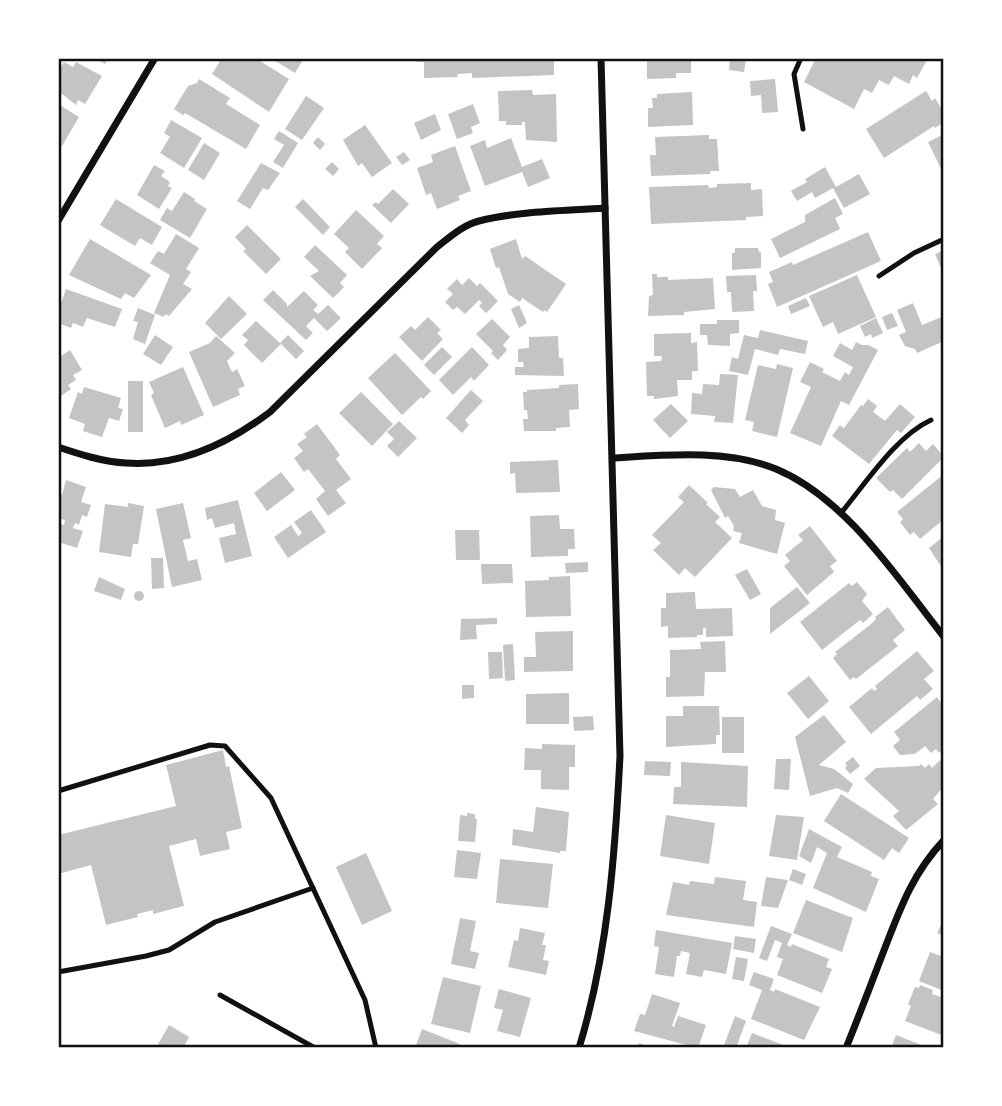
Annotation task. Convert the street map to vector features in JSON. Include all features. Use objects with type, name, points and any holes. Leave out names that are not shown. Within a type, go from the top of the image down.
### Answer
[{"type":"street","points":[[58,221],[155,58]]},
{"type":"street","points":[[579,1048],[605,939],[615,853],[620,770],[601,58]]},
{"type":"street","points":[[58,447],[125,463],[188,456],[219,444],[246,430],[270,412],[437,247],[458,231],[477,222],[496,218],[605,208]]},
{"type":"street","points":[[613,458],[730,458],[775,469],[810,487],[841,513],[944,637]]},
{"type":"street","points":[[846,1048],[903,901],[915,876],[944,840]]},
{"type":"lane","points":[[801,58],[794,74],[803,129]]},
{"type":"lane","points":[[879,276],[914,253],[944,239]]},
{"type":"lane","points":[[841,513],[902,440],[917,426],[931,420]]},
{"type":"lane","points":[[58,791],[210,745],[225,746],[271,798],[365,1000],[376,1048]]},
{"type":"lane","points":[[58,972],[169,950],[215,922],[313,888]]},
{"type":"lane","points":[[220,995],[315,1048]]},
{"type":"building","points":[[94,58],[109,58],[105,64]]},
{"type":"building","points":[[222,58],[255,58],[289,79],[269,112],[212,74]]},
{"type":"building","points":[[273,58],[304,58],[295,73]]},
{"type":"building","points":[[417,58],[552,58],[554,75],[472,78],[472,73],[457,74],[458,77],[424,78],[424,62],[417,62]]},
{"type":"building","points":[[647,58],[691,58],[691,73],[676,73],[676,78],[647,79]]},
{"type":"building","points":[[730,58],[746,58],[744,72],[729,70]]},
{"type":"building","points":[[816,58],[928,58],[917,78],[913,75],[909,84],[894,76],[889,85],[879,80],[872,93],[864,89],[854,109],[804,82]]},
{"type":"building","points":[[64,62],[73,67],[76,62],[102,76],[85,104],[78,100],[76,105],[58,91],[58,65],[61,67]]},
{"type":"building","points":[[199,79],[230,98],[226,104],[260,125],[246,149],[174,109],[188,86],[197,83]]},
{"type":"building","points":[[775,79],[778,112],[762,113],[761,95],[751,96],[750,81]]},
{"type":"building","points":[[532,90],[533,95],[556,94],[557,142],[526,140],[525,122],[522,122],[522,125],[506,125],[506,121],[499,121],[498,91]]},
{"type":"building","points":[[926,91],[932,101],[935,98],[944,113],[944,122],[884,158],[866,129]]},
{"type":"building","points":[[692,92],[693,125],[648,127],[648,108],[653,108],[652,98],[657,98],[657,94]]},
{"type":"building","points":[[306,96],[324,108],[302,140],[285,129]]},
{"type":"building","points":[[58,104],[79,117],[62,146],[58,143]]},
{"type":"building","points":[[473,104],[480,123],[471,127],[473,133],[457,139],[448,114]]},
{"type":"building","points":[[435,114],[441,130],[421,140],[414,123]]},
{"type":"building","points":[[171,120],[202,138],[184,168],[160,153],[170,137],[164,133]]},
{"type":"building","points":[[365,125],[392,163],[372,177],[362,163],[358,166],[343,140]]},
{"type":"building","points":[[279,131],[298,143],[283,168],[273,162],[284,145],[274,139]]},
{"type":"building","points":[[944,134],[944,175],[928,142]]},
{"type":"building","points":[[709,135],[709,139],[717,139],[719,171],[710,171],[710,174],[651,176],[650,155],[656,155],[655,137]]},
{"type":"building","points":[[318,137],[325,144],[320,150],[313,143]]},
{"type":"building","points":[[511,138],[522,167],[542,159],[550,178],[528,187],[522,172],[485,186],[470,146],[485,140],[487,148]]},
{"type":"building","points":[[204,143],[220,153],[204,180],[188,170]]},
{"type":"building","points":[[455,146],[471,191],[458,196],[460,200],[437,209],[431,193],[426,195],[417,168],[433,162],[431,155]]},
{"type":"building","points":[[404,152],[410,160],[402,165],[396,157]]},
{"type":"building","points":[[332,162],[339,169],[333,176],[325,169]]},
{"type":"building","points":[[261,163],[280,173],[268,190],[263,188],[250,209],[237,201]]},
{"type":"building","points":[[154,165],[165,171],[161,176],[170,182],[168,186],[172,188],[159,209],[137,195]]},
{"type":"building","points":[[825,167],[836,187],[859,174],[870,194],[844,208],[833,188],[815,198],[812,192],[797,201],[791,191]]},
{"type":"building","points":[[751,183],[751,190],[762,189],[763,216],[746,217],[746,220],[651,224],[649,187],[708,185],[709,188],[717,187],[717,184]]},
{"type":"building","points":[[393,189],[409,204],[391,223],[372,205],[376,202],[378,204]]},
{"type":"building","points":[[184,192],[207,209],[190,238],[160,220],[167,208],[172,211]]},
{"type":"building","points":[[835,198],[843,214],[835,218],[840,229],[780,258],[771,239],[805,222],[805,215]]},
{"type":"building","points":[[116,199],[162,227],[152,245],[140,238],[135,246],[100,225]]},
{"type":"building","points":[[303,199],[330,227],[323,235],[295,207]]},
{"type":"building","points":[[356,210],[384,236],[377,244],[382,248],[362,269],[345,252],[349,248],[334,234]]},
{"type":"building","points":[[247,225],[281,259],[266,274],[243,251],[246,249],[235,237]]},
{"type":"building","points":[[868,232],[881,261],[777,307],[768,284],[773,282],[769,272],[792,262],[793,265]]},
{"type":"building","points":[[176,234],[199,248],[186,269],[191,272],[183,284],[192,289],[169,316],[165,314],[164,317],[154,313],[170,275],[150,263],[158,251],[164,254]]},
{"type":"building","points":[[90,239],[151,275],[134,298],[125,293],[121,299],[69,275]]},
{"type":"building","points":[[516,239],[522,259],[525,256],[566,284],[547,312],[522,298],[520,302],[508,294],[499,267],[496,268],[490,249]]},
{"type":"building","points":[[315,245],[347,275],[340,283],[344,287],[333,298],[310,276],[319,271],[304,257]]},
{"type":"building","points":[[735,248],[758,248],[761,252],[761,268],[732,270],[732,253],[735,253]]},
{"type":"building","points":[[944,250],[944,275],[935,254]]},
{"type":"building","points":[[652,274],[668,277],[668,280],[713,278],[715,309],[684,312],[684,315],[648,316],[649,296],[653,295]]},
{"type":"building","points":[[756,275],[757,291],[753,291],[754,311],[732,312],[731,292],[727,292],[726,276]]},
{"type":"building","points":[[857,275],[876,317],[838,334],[833,322],[823,327],[809,296]]},
{"type":"building","points":[[469,278],[477,286],[480,283],[498,301],[486,313],[479,306],[482,303],[479,300],[465,314],[457,307],[453,310],[445,302],[453,294],[447,289],[457,279],[462,285]]},
{"type":"building","points":[[66,289],[122,309],[115,327],[87,318],[83,327],[73,323],[71,328],[58,323],[58,312]]},
{"type":"building","points":[[273,290],[287,307],[304,291],[318,305],[313,310],[318,314],[328,305],[341,318],[327,331],[314,318],[306,326],[313,333],[306,340],[263,300]]},
{"type":"building","points":[[229,296],[247,314],[221,339],[205,323]]},
{"type":"building","points":[[806,298],[810,306],[791,314],[788,306]]},
{"type":"building","points":[[913,303],[922,325],[944,316],[944,341],[917,353],[915,349],[905,346],[899,335],[906,332],[897,310]]},
{"type":"building","points":[[519,305],[527,323],[519,328],[511,309]]},
{"type":"building","points":[[138,308],[155,315],[145,344],[133,339],[138,322],[133,321]]},
{"type":"building","points":[[892,313],[898,326],[887,330],[882,317]]},
{"type":"building","points":[[428,317],[441,330],[437,333],[443,339],[422,361],[399,337],[411,326],[415,330]]},
{"type":"building","points":[[876,318],[883,333],[872,338],[871,334],[865,337],[860,326]]},
{"type":"building","points":[[492,319],[510,337],[503,345],[507,350],[498,360],[476,334]]},
{"type":"building","points":[[717,320],[739,320],[739,333],[730,334],[730,346],[708,345],[707,335],[700,335],[700,324],[717,324]]},
{"type":"building","points":[[256,321],[281,344],[262,363],[244,345],[248,340],[242,335]]},
{"type":"building","points":[[760,330],[808,341],[805,354],[780,349],[778,355],[755,349],[748,375],[729,371],[732,357],[738,359],[744,335],[758,338]]},
{"type":"building","points":[[691,333],[691,343],[697,342],[698,371],[692,371],[692,380],[677,380],[678,396],[654,399],[654,396],[647,396],[646,362],[661,361],[662,356],[654,356],[654,334]]},
{"type":"building","points":[[155,335],[173,347],[161,365],[143,354]]},
{"type":"building","points":[[288,335],[304,351],[296,359],[280,343]]},
{"type":"building","points":[[216,336],[235,353],[227,361],[232,372],[237,369],[245,386],[238,389],[240,395],[213,407],[189,352],[210,343]]},
{"type":"building","points":[[558,336],[559,358],[563,358],[564,376],[515,375],[515,367],[524,367],[523,362],[518,362],[518,349],[529,348],[529,337]]},
{"type":"building","points":[[856,342],[878,350],[849,405],[841,401],[821,446],[790,433],[811,387],[800,382],[810,362],[840,381],[845,372],[849,375],[853,367],[833,356],[840,343],[852,350]]},
{"type":"building","points":[[442,347],[452,357],[434,375],[424,365]]},
{"type":"building","points":[[472,347],[489,365],[474,381],[471,377],[453,395],[439,380]]},
{"type":"building","points":[[58,350],[61,356],[70,350],[82,370],[73,375],[76,380],[68,385],[71,389],[58,398]]},
{"type":"building","points":[[395,353],[431,391],[402,415],[368,378]]},
{"type":"building","points":[[777,364],[793,368],[777,437],[752,431],[754,422],[745,420],[758,365],[776,369]]},
{"type":"building","points":[[183,367],[204,415],[181,425],[180,421],[165,428],[151,395],[154,393],[149,382]]},
{"type":"building","points":[[720,374],[738,375],[733,423],[714,422],[715,416],[691,414],[692,393],[702,394],[703,384],[719,385]]},
{"type":"building","points":[[128,381],[143,381],[143,432],[128,432]]},
{"type":"building","points":[[578,384],[579,409],[569,410],[570,427],[556,428],[556,431],[524,431],[523,419],[528,419],[527,410],[524,410],[523,392]]},
{"type":"building","points":[[84,387],[121,398],[118,408],[123,409],[119,421],[109,418],[102,437],[83,431],[85,424],[69,418],[78,392],[82,394]]},
{"type":"building","points":[[471,390],[483,401],[465,420],[469,425],[462,433],[446,418]]},
{"type":"building","points":[[361,392],[393,424],[372,446],[339,413]]},
{"type":"building","points":[[868,399],[877,406],[873,412],[885,421],[900,404],[915,417],[901,433],[897,430],[869,464],[832,436],[840,425],[844,428]]},
{"type":"building","points":[[671,404],[688,421],[670,438],[653,420]]},
{"type":"building","points":[[399,421],[417,438],[398,457],[387,446],[394,439],[387,432]]},
{"type":"building","points":[[317,424],[340,455],[336,459],[351,479],[336,490],[346,503],[328,516],[316,499],[325,491],[308,469],[304,472],[294,458],[303,451],[297,444],[307,437],[304,434]]},
{"type":"building","points":[[919,443],[926,451],[933,444],[944,457],[902,499],[876,478],[907,448],[910,452]]},
{"type":"building","points":[[558,460],[560,492],[516,493],[515,473],[510,474],[510,462]]},
{"type":"building","points":[[281,472],[295,490],[267,511],[254,493]]},
{"type":"building","points":[[944,474],[944,519],[920,539],[914,532],[910,535],[900,522],[903,519],[897,512]]},
{"type":"building","points":[[66,480],[86,487],[81,502],[91,505],[87,517],[82,515],[79,525],[75,523],[73,528],[83,531],[77,548],[58,542],[58,523],[64,525],[65,520],[58,518],[61,507],[58,507],[58,494],[62,495]]},
{"type":"building","points":[[689,485],[720,517],[715,522],[732,538],[695,577],[685,568],[679,575],[653,550],[661,543],[652,535],[684,502],[678,497]]},
{"type":"building","points":[[714,487],[735,489],[740,497],[753,490],[762,506],[776,510],[775,520],[785,523],[777,554],[739,543],[742,533],[733,531],[734,526],[728,516],[725,518],[711,490]]},
{"type":"building","points":[[238,500],[252,556],[225,563],[219,538],[236,534],[234,523],[215,528],[212,518],[207,520],[205,508]]},
{"type":"building","points":[[128,503],[144,506],[138,544],[133,544],[131,557],[99,552],[105,504],[128,507]]},
{"type":"building","points":[[183,503],[191,538],[183,540],[188,561],[197,559],[202,580],[172,587],[156,509]]},
{"type":"building","points":[[311,510],[326,532],[288,558],[274,537],[291,525],[298,536],[302,533],[294,522]]},
{"type":"building","points":[[559,515],[560,529],[574,529],[575,549],[568,549],[568,556],[531,557],[530,516]]},
{"type":"building","points":[[810,526],[837,561],[830,566],[834,572],[807,595],[784,566],[790,561],[785,555],[803,540],[798,535]]},
{"type":"building","points":[[455,530],[479,530],[480,560],[456,560]]},
{"type":"building","points":[[944,536],[944,571],[929,548]]},
{"type":"building","points":[[151,558],[163,558],[164,588],[152,589]]},
{"type":"building","points":[[588,562],[588,572],[566,573],[565,563]]},
{"type":"building","points":[[481,564],[512,564],[513,583],[482,584]]},
{"type":"building","points":[[747,569],[761,594],[750,600],[735,575]]},
{"type":"building","points":[[570,576],[571,616],[526,617],[525,581]]},
{"type":"building","points":[[99,577],[125,589],[121,600],[94,591]]},
{"type":"building","points":[[857,582],[867,594],[862,601],[873,614],[863,623],[860,620],[822,650],[800,622],[849,583],[852,586]]},
{"type":"building","points":[[797,587],[810,603],[770,634],[770,608]]},
{"type":"building","points":[[139,591],[144,596],[139,601],[134,596]]},
{"type":"building","points":[[695,592],[696,609],[732,608],[733,636],[706,637],[706,628],[703,628],[703,635],[697,637],[668,638],[668,626],[661,627],[661,608],[666,608],[666,593]]},
{"type":"building","points":[[888,607],[905,630],[893,640],[898,646],[856,679],[854,677],[850,680],[833,658],[837,654],[835,652]]},
{"type":"building","points":[[497,618],[497,624],[476,625],[477,639],[460,640],[461,619]]},
{"type":"building","points":[[573,631],[573,671],[524,672],[524,657],[536,657],[535,632]]},
{"type":"building","points":[[725,641],[726,672],[705,672],[704,696],[666,697],[666,677],[670,677],[670,650],[701,649],[700,642]]},
{"type":"building","points":[[513,644],[515,680],[505,681],[503,645]]},
{"type":"building","points":[[917,651],[934,671],[924,679],[933,689],[920,700],[917,696],[871,734],[849,707],[872,688],[874,691],[877,689],[875,686]]},
{"type":"building","points":[[488,652],[502,652],[503,678],[489,679]]},
{"type":"building","points":[[809,676],[829,701],[808,719],[787,693]]},
{"type":"building","points":[[462,685],[474,685],[474,698],[462,699]]},
{"type":"building","points":[[569,693],[569,724],[526,724],[526,694]]},
{"type":"building","points":[[937,697],[944,707],[944,748],[939,753],[936,749],[931,753],[925,746],[915,754],[900,755],[893,746],[900,740],[894,732]]},
{"type":"building","points":[[683,706],[719,706],[720,735],[716,735],[716,744],[666,747],[666,716],[683,716]]},
{"type":"building","points":[[824,715],[846,742],[819,765],[834,769],[853,784],[848,793],[837,788],[810,796],[795,737]]},
{"type":"building","points":[[593,716],[594,730],[574,731],[573,717]]},
{"type":"building","points":[[722,717],[744,717],[744,753],[722,753]]},
{"type":"building","points":[[542,744],[575,745],[575,767],[569,767],[569,790],[541,789],[541,770],[524,770],[525,748],[542,749]]},
{"type":"building","points":[[223,750],[242,828],[226,832],[230,849],[200,856],[196,839],[169,846],[184,906],[153,914],[153,910],[137,914],[138,917],[106,925],[91,865],[58,874],[58,835],[176,806],[166,765]]},
{"type":"building","points":[[853,757],[860,766],[850,774],[845,763]]},
{"type":"building","points":[[776,759],[791,759],[789,790],[774,789]]},
{"type":"building","points":[[940,760],[944,765],[944,786],[933,799],[938,804],[906,830],[893,816],[899,811],[864,779],[876,768],[921,764],[925,768],[929,764],[932,768]]},
{"type":"building","points":[[645,761],[671,762],[670,776],[644,775]]},
{"type":"building","points":[[681,762],[748,766],[747,807],[673,804],[674,787],[681,787]]},
{"type":"building","points":[[841,794],[909,838],[899,853],[892,848],[884,860],[824,821]]},
{"type":"building","points":[[536,807],[569,812],[566,851],[560,853],[512,845],[513,829],[533,832]]},
{"type":"building","points":[[467,813],[475,814],[477,819],[475,842],[458,841],[460,815],[467,816]]},
{"type":"building","points":[[666,815],[715,823],[709,864],[660,856]]},
{"type":"building","points":[[776,815],[804,817],[797,860],[769,856]]},
{"type":"building","points":[[809,829],[842,847],[837,857],[872,872],[871,876],[879,879],[866,912],[813,888],[827,853],[817,847],[811,863],[799,856]]},
{"type":"building","points":[[457,850],[481,853],[477,879],[454,877]]},
{"type":"building","points":[[366,853],[392,911],[362,925],[336,867]]},
{"type":"building","points":[[500,859],[553,864],[548,908],[496,903]]},
{"type":"building","points":[[793,869],[806,874],[802,885],[789,880]]},
{"type":"building","points":[[715,877],[746,881],[743,900],[757,902],[754,927],[666,915],[673,882],[689,885],[690,881],[714,884]]},
{"type":"building","points":[[766,877],[788,880],[778,908],[761,906]]},
{"type":"building","points":[[806,900],[853,918],[842,952],[793,933]]},
{"type":"building","points":[[460,918],[476,921],[470,951],[479,953],[475,969],[451,964]]},
{"type":"building","points":[[944,919],[944,936],[937,933]]},
{"type":"building","points":[[771,926],[792,934],[787,945],[791,947],[792,944],[829,959],[826,967],[832,969],[822,993],[777,975],[783,959],[777,957],[782,943],[775,940],[767,961],[759,958]]},
{"type":"building","points":[[520,928],[545,933],[542,945],[546,945],[543,960],[549,961],[546,975],[508,967],[514,940],[518,941]]},
{"type":"building","points":[[656,930],[732,943],[726,974],[704,970],[702,977],[686,974],[690,953],[681,951],[680,956],[677,956],[674,977],[655,974],[659,947],[654,946]]},
{"type":"building","points":[[735,936],[756,939],[754,953],[733,949]]},
{"type":"building","points":[[930,952],[944,957],[944,991],[919,981]]},
{"type":"building","points":[[736,957],[748,959],[744,981],[732,979]]},
{"type":"building","points":[[754,972],[774,979],[770,990],[774,992],[775,989],[820,1007],[804,1040],[751,1019],[762,990],[749,985]]},
{"type":"building","points":[[443,977],[481,986],[470,1033],[431,1024]]},
{"type":"building","points":[[920,985],[933,990],[932,994],[944,998],[944,1036],[905,1021],[915,987],[919,988]]},
{"type":"building","points":[[499,989],[531,998],[520,1037],[497,1031],[503,1010],[494,1008]]},
{"type":"building","points":[[652,994],[680,1003],[672,1026],[674,1027],[678,1016],[706,1025],[698,1048],[634,1031],[640,1014],[645,1015]]},
{"type":"building","points":[[735,1016],[746,1021],[736,1048],[723,1048]]},
{"type":"building","points":[[169,1025],[189,1037],[183,1048],[156,1048]]},
{"type":"building","points":[[422,1029],[460,1044],[458,1048],[415,1048]]},
{"type":"building","points":[[752,1033],[791,1048],[746,1048]]},
{"type":"building","points":[[896,1035],[929,1048],[891,1048]]},
{"type":"building","points":[[639,1043],[653,1048],[637,1048]]}]
